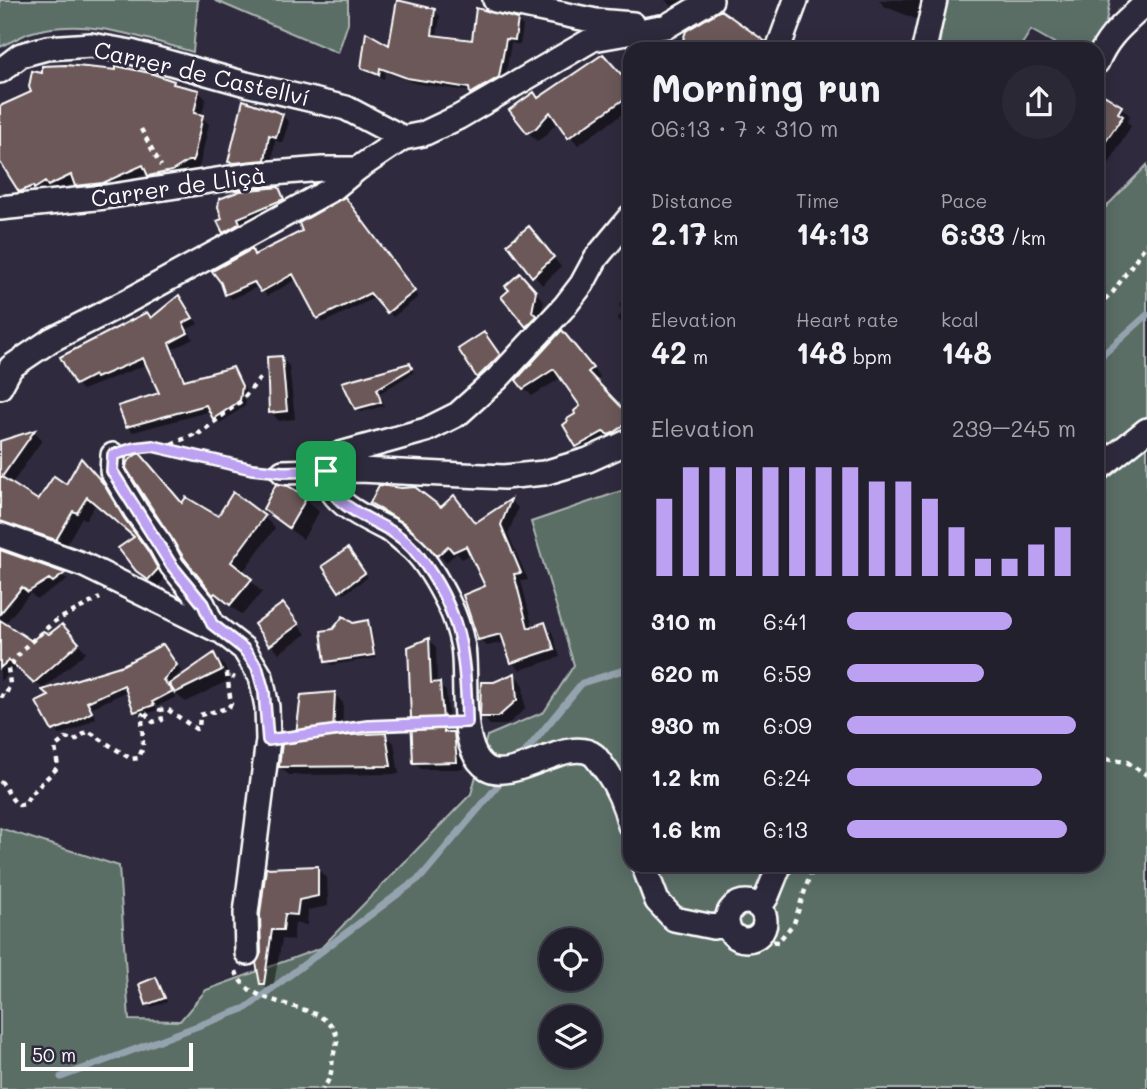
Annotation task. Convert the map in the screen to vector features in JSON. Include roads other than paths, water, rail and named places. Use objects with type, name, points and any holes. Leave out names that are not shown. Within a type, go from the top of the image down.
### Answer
[{"type":"street","points":[[495,0],[596,21],[667,26]]},
{"type":"street","points":[[0,387],[11,367],[51,340],[127,302],[334,188],[403,138],[423,134],[459,117],[593,39],[667,26],[711,0]]},
{"type":"street","points":[[781,42],[796,0]]},
{"type":"street","points":[[926,42],[935,0]]},
{"type":"street","points":[[1104,46],[1139,4]]},
{"type":"street","name":"Carrer de Castellví","points":[[0,71],[21,55],[47,48],[91,45],[131,52],[346,108],[403,138]]},
{"type":"street","name":"Carrer de Lliçà","points":[[0,208],[116,196],[249,174],[357,169]]},
{"type":"street","points":[[623,225],[596,258],[582,284],[565,306],[498,378],[458,414],[426,430],[340,454],[326,471],[326,480],[336,496],[354,511],[395,534],[416,552],[438,584],[457,624],[463,648],[467,722],[470,741],[477,758],[488,769],[504,772],[545,757],[582,750],[593,755],[623,800]]},
{"type":"street","points":[[1104,464],[1147,430]]},
{"type":"street","points":[[283,472],[412,471],[504,477],[544,473],[588,460],[623,444]]},
{"type":"street","points":[[113,455],[112,471],[136,511],[172,566],[203,604],[212,624],[222,633]]},
{"type":"street","points":[[0,535],[57,554],[111,579],[235,640],[251,657],[261,677],[268,740],[246,913],[247,953]]},
{"type":"street","points":[[646,872],[657,901],[674,919],[713,927],[727,924]]},
{"type":"street","points":[[760,907],[777,872]]},
{"type":"street","points":[[749,902],[760,907],[764,912],[766,925],[759,936],[753,940],[742,940],[732,934],[727,924],[729,912],[737,904],[749,902]]},
{"type":"waterway","points":[[1104,354],[1147,315]]},
{"type":"waterway","points":[[518,761],[582,683],[623,670]]},
{"type":"waterway","points":[[61,1077],[246,1008],[422,876],[506,776]]}]
